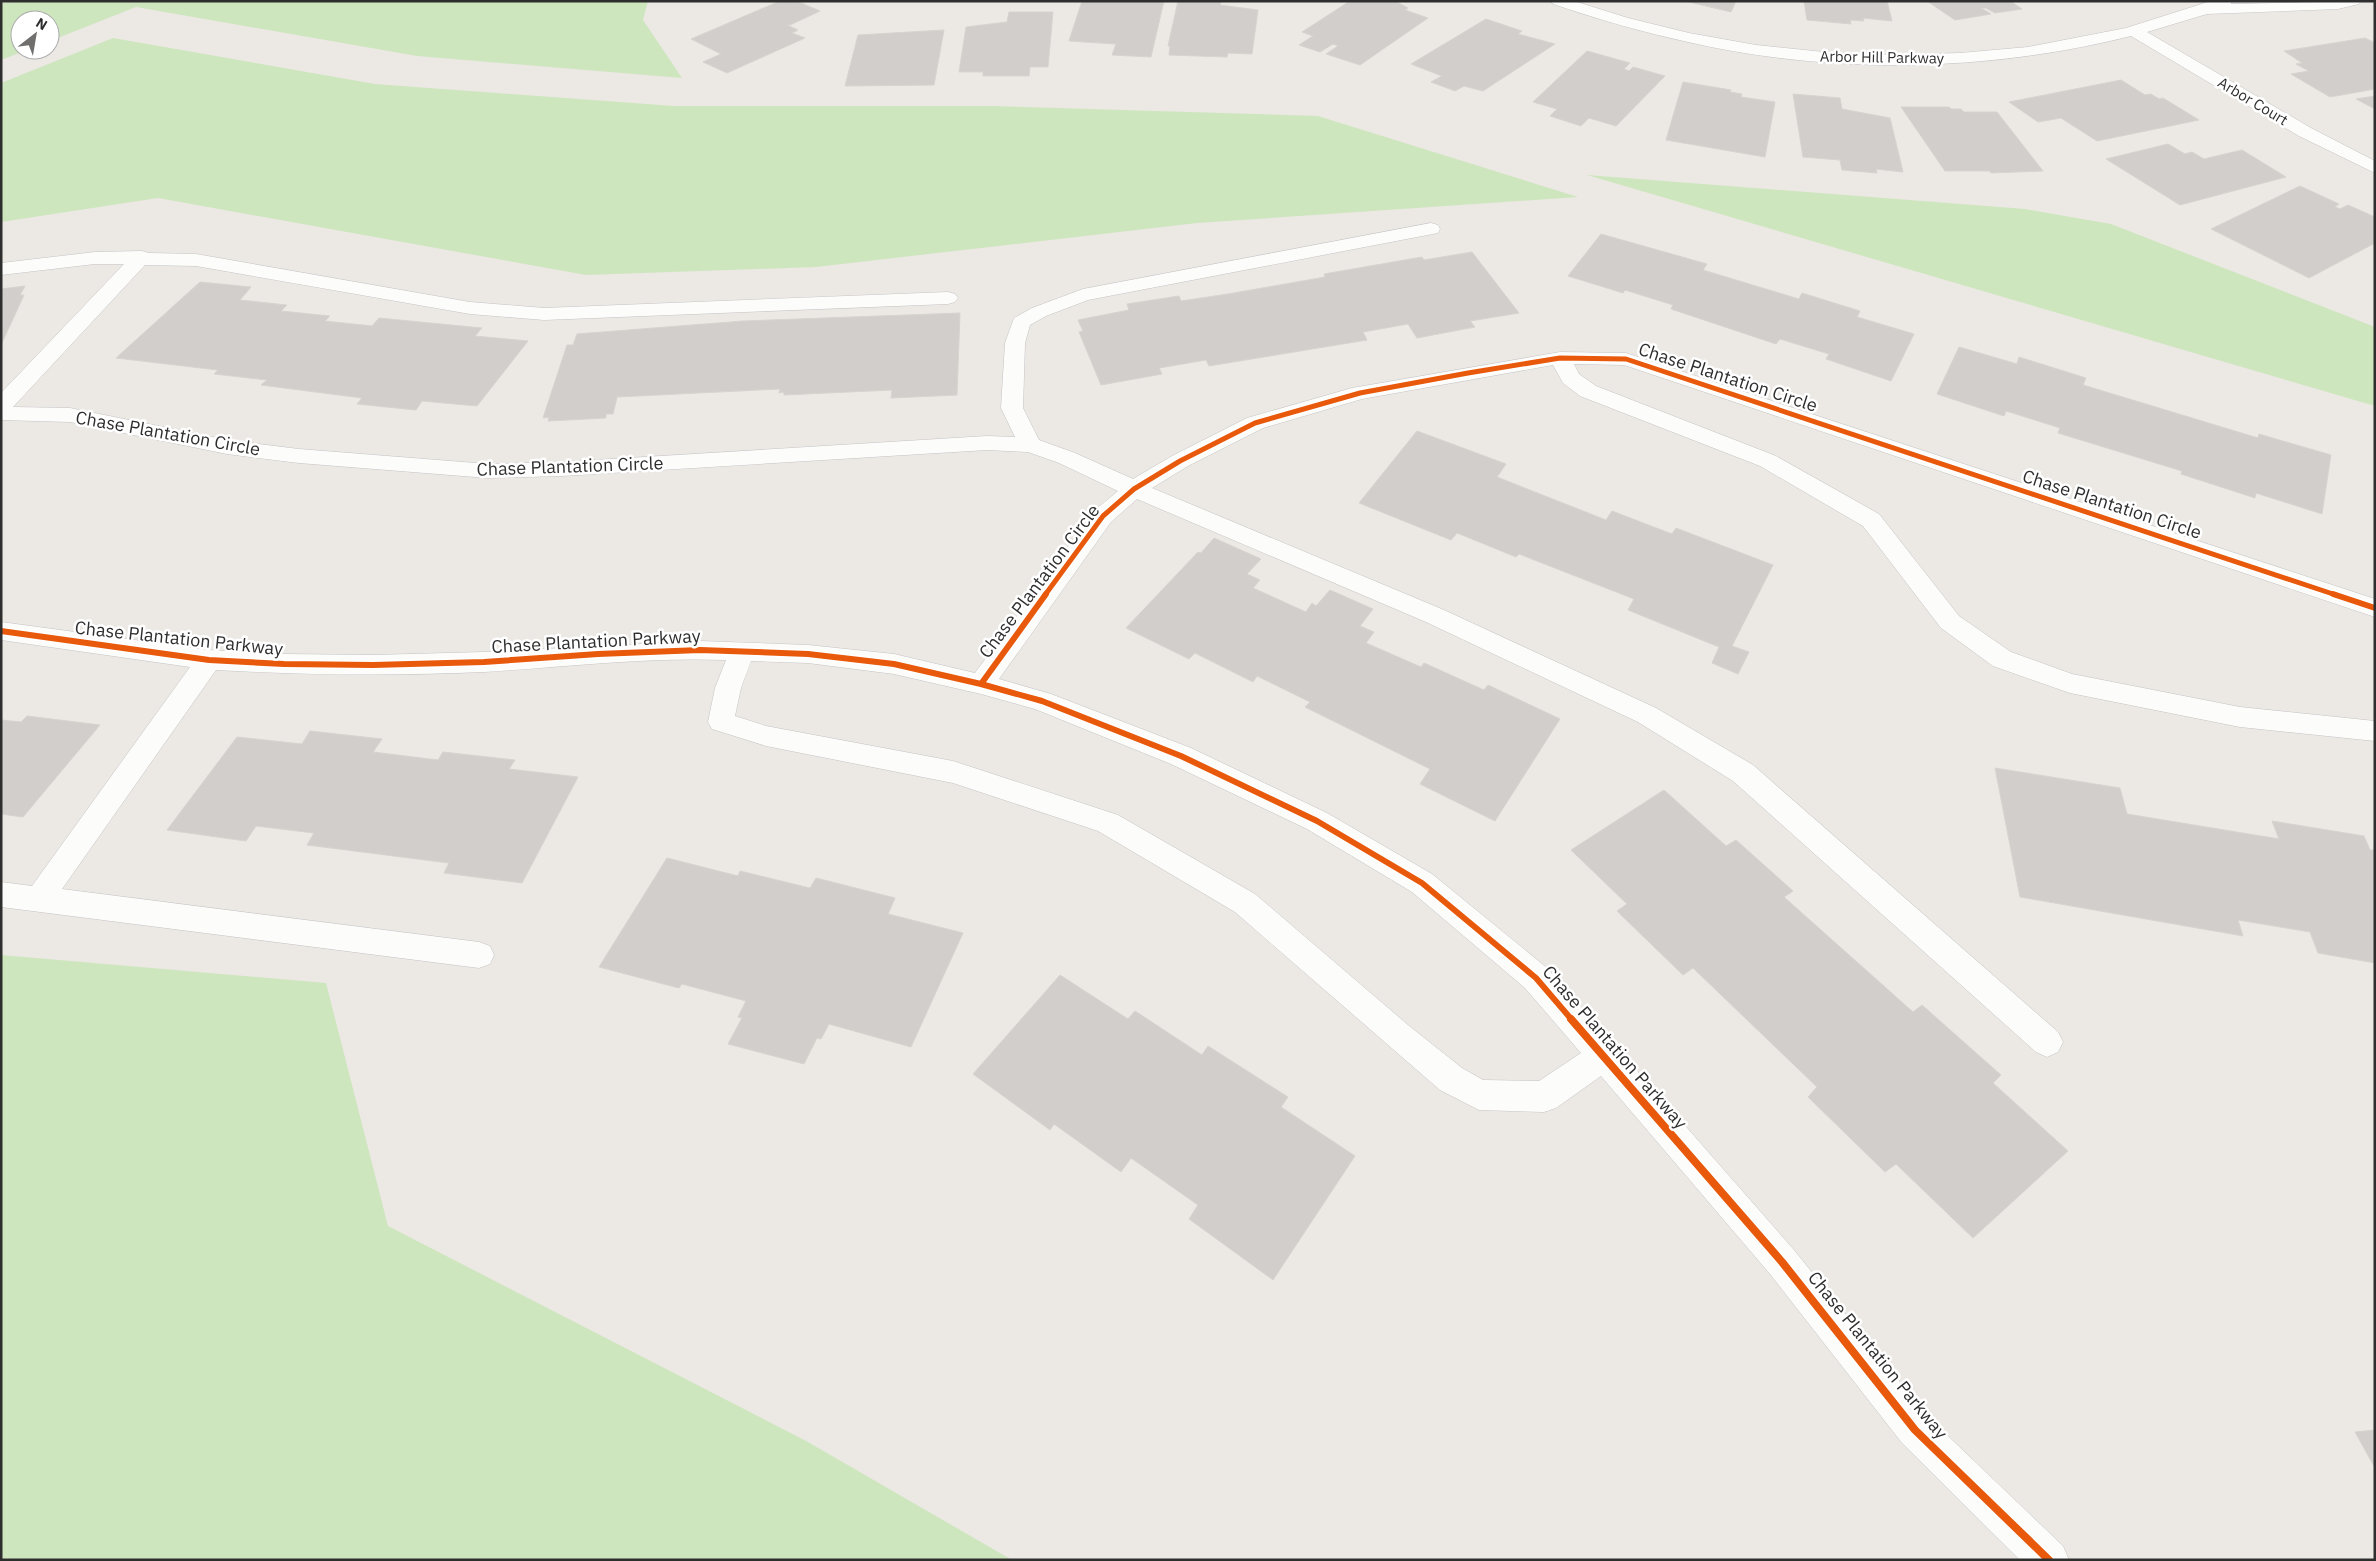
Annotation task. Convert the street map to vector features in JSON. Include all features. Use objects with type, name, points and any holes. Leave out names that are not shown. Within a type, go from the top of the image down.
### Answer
[{"type":"street","name":"Arbor Hill Parkway","points":[[1558,1],[1593,14],[1700,40],[1800,55],[1853,60],[1909,60],[2017,54],[2134,31],[2207,9],[2225,1]]},
{"type":"street","name":"Arbor Hill Parkway","points":[[2207,9],[2338,4],[2354,1]]},
{"type":"street","name":"Arbor Court","points":[[2134,31],[2305,132],[2375,168]]},
{"type":"street","points":[[1030,445],[1012,408],[1015,343],[1021,322],[1039,312],[1083,295],[1431,229]]},
{"type":"street","points":[[1,269],[95,258],[142,257],[196,260],[470,308],[544,314],[948,298]]},
{"type":"street","points":[[1,406],[142,257]]},
{"type":"street","points":[[1560,358],[1570,378],[1588,391],[1768,461],[1871,520],[1950,622],[2002,659],[2070,684],[2240,717],[2375,731]]},
{"type":"street","name":"Chase Plantation Circle","points":[[981,684],[1102,516],[1134,489],[1180,461],[1255,423],[1360,393],[1560,358],[1626,359],[2375,608]]},
{"type":"street","name":"Chase Plantation Circle","points":[[1,413],[70,415],[227,446],[299,456],[488,471],[562,469],[988,442],[1030,445],[1067,458],[1134,489]]},
{"type":"street","points":[[1134,489],[1435,616],[1647,715],[1743,773],[2047,1042]]},
{"type":"street","name":"Chase Plantation Parkway","points":[[1,631],[209,660],[284,664],[373,665],[484,662],[691,651],[808,654],[894,664],[981,684],[1042,702],[1181,756],[1317,821],[1414,878],[1536,978],[1782,1262],[1915,1430],[2049,1560]]},
{"type":"street","points":[[742,652],[728,688],[720,722],[766,736],[953,772],[1108,823],[1244,903],[1403,1040],[1451,1079],[1479,1096],[1544,1097],[1604,1056]]},
{"type":"street","points":[[39,899],[209,660]]},
{"type":"street","points":[[1,894],[479,955]]},
{"type":"green space","points":[[31,1],[648,1],[643,20],[682,78],[417,56],[136,7],[60,37],[60,10],[10,10],[10,57],[1,60],[1,3]]},
{"type":"green space","points":[[113,38],[375,84],[674,106],[991,106],[1318,116],[1578,197],[1197,223],[816,267],[586,275],[158,198],[1,222],[1,83]]},
{"type":"green space","points":[[1587,175],[2025,209],[2111,224],[2375,327],[2375,406]]},
{"type":"green space","points":[[1,955],[326,983],[388,1226],[808,1442],[1012,1560],[1,1560]]},
{"type":"building","points":[[780,1],[799,2],[820,11],[787,25],[798,30],[792,33],[805,38],[727,73],[703,62],[721,54],[691,39]]},
{"type":"building","points":[[1082,1],[1164,1],[1151,57],[1112,55],[1116,44],[1069,41]]},
{"type":"building","points":[[1178,1],[1221,1],[1220,5],[1258,10],[1252,54],[1228,53],[1227,57],[1169,55],[1170,46],[1168,46]]},
{"type":"building","points":[[1350,1],[1395,1],[1408,8],[1405,10],[1428,18],[1360,65],[1326,54],[1338,46],[1333,44],[1320,52],[1299,45],[1313,36],[1302,32]]},
{"type":"building","points":[[1685,1],[1736,1],[1731,12]]},
{"type":"building","points":[[1804,1],[1887,1],[1892,21],[1863,18],[1864,21],[1850,20],[1851,24],[1807,20]]},
{"type":"building","points":[[1927,1],[2010,1],[2022,9],[1995,13],[1986,8],[1981,8],[1991,14],[1955,20]]},
{"type":"building","points":[[1009,12],[1053,12],[1048,67],[1030,67],[1029,76],[983,76],[983,72],[959,72],[966,27],[1007,22]]},
{"type":"building","points":[[1486,19],[1522,31],[1518,34],[1555,44],[1483,91],[1464,86],[1455,91],[1431,82],[1442,76],[1411,64]]},
{"type":"building","points":[[944,30],[934,85],[845,86],[858,35]]},
{"type":"building","points":[[2365,38],[2375,43],[2375,89],[2330,97],[2291,74],[2309,71],[2296,64],[2302,63],[2284,51]]},
{"type":"building","points":[[1587,51],[1630,63],[1624,69],[1629,71],[1633,67],[1665,76],[1616,126],[1589,118],[1581,126],[1550,116],[1557,109],[1533,102]]},
{"type":"building","points":[[2121,80],[2145,95],[2151,94],[2159,99],[2163,98],[2199,120],[2097,141],[2061,118],[2038,122],[2009,102]]},
{"type":"building","points":[[1683,82],[1731,90],[1730,92],[1742,94],[1741,97],[1775,102],[1765,157],[1666,140]]},
{"type":"building","points":[[1793,94],[1840,98],[1842,109],[1890,118],[1903,172],[1876,169],[1877,173],[1842,170],[1840,160],[1803,157]]},
{"type":"building","points":[[2375,96],[2375,109],[2356,99]]},
{"type":"building","points":[[1901,107],[1949,107],[1951,109],[1961,109],[1964,112],[1997,112],[2043,171],[1991,173],[1990,171],[1945,171]]},
{"type":"building","points":[[2168,144],[2185,154],[2192,152],[2204,159],[2242,150],[2286,177],[2180,205],[2106,159]]},
{"type":"building","points":[[2300,186],[2339,204],[2335,207],[2340,209],[2348,205],[2375,217],[2375,243],[2309,278],[2211,229]]},
{"type":"building","points":[[1601,234],[1707,264],[1703,270],[1799,299],[1802,293],[1860,311],[1857,317],[1914,334],[1891,381],[1826,359],[1829,354],[1780,339],[1776,344],[1671,309],[1673,305],[1625,290],[1623,293],[1568,276]]},
{"type":"building","points":[[1472,252],[1519,313],[1470,321],[1475,327],[1417,338],[1408,324],[1363,332],[1367,340],[1209,366],[1206,360],[1159,368],[1162,374],[1101,385],[1079,332],[1083,331],[1078,320],[1129,310],[1127,304],[1179,296],[1181,301],[1228,294],[1325,277],[1324,274],[1422,257],[1424,260]]},
{"type":"building","points":[[200,282],[251,287],[240,300],[287,305],[281,311],[330,316],[325,321],[372,326],[379,318],[482,328],[475,336],[528,341],[477,406],[422,401],[416,410],[357,404],[362,398],[261,385],[267,380],[214,374],[218,370],[116,358]]},
{"type":"building","points":[[25,286],[20,295],[24,295],[1,345],[1,289]]},
{"type":"building","points":[[960,313],[957,395],[891,398],[892,390],[784,395],[784,392],[779,393],[780,389],[617,397],[613,414],[606,414],[606,418],[548,421],[549,417],[543,418],[567,345],[573,345],[577,334],[743,321]]},
{"type":"building","points":[[1959,347],[2017,364],[2019,357],[2086,378],[2083,385],[2258,438],[2259,434],[2331,455],[2322,514],[2256,493],[2255,498],[2181,474],[2182,471],[2058,433],[2060,428],[2006,411],[2004,416],[1937,394]]},
{"type":"building","points":[[1417,431],[1506,464],[1497,477],[1606,520],[1612,511],[1672,534],[1676,528],[1773,565],[1732,646],[1749,652],[1738,674],[1712,663],[1719,647],[1628,610],[1634,599],[1519,554],[1516,557],[1457,533],[1451,540],[1359,503]]},
{"type":"building","points":[[1214,538],[1261,559],[1247,574],[1260,580],[1253,588],[1306,612],[1312,603],[1316,606],[1330,590],[1373,609],[1360,626],[1374,632],[1366,643],[1421,667],[1424,663],[1484,690],[1488,685],[1560,719],[1495,821],[1420,784],[1430,769],[1305,707],[1310,702],[1257,676],[1253,682],[1195,653],[1189,659],[1126,628],[1198,552],[1201,553]]},
{"type":"building","points":[[27,716],[100,725],[23,817],[1,814],[1,720],[21,722]]},
{"type":"building","points":[[310,731],[382,739],[373,752],[438,760],[443,752],[515,760],[509,769],[578,777],[522,883],[444,873],[449,863],[307,845],[314,833],[256,826],[246,841],[167,830],[237,737],[302,744]]},
{"type":"building","points":[[1995,768],[2120,788],[2127,814],[2279,839],[2272,821],[2364,836],[2370,850],[2375,850],[2375,963],[2318,953],[2310,932],[2238,920],[2243,936],[2020,897]]},
{"type":"building","points":[[1664,790],[1726,846],[1736,840],[1793,891],[1784,897],[1913,1012],[1922,1005],[2001,1075],[1993,1083],[2068,1151],[1973,1238],[1896,1164],[1885,1172],[1808,1097],[1817,1087],[1693,968],[1683,975],[1617,911],[1627,904],[1571,850]]},
{"type":"building","points":[[667,858],[738,876],[740,871],[810,888],[816,878],[895,898],[888,914],[963,933],[911,1047],[829,1024],[821,1039],[817,1038],[804,1064],[728,1044],[742,1018],[738,1017],[746,1001],[682,984],[679,988],[599,967]]},
{"type":"building","points":[[1060,975],[1128,1019],[1135,1011],[1202,1055],[1208,1046],[1288,1097],[1281,1107],[1355,1156],[1273,1280],[1189,1219],[1198,1205],[1131,1158],[1121,1172],[1054,1124],[1050,1130],[973,1074]]},
{"type":"building","points":[[2375,1430],[2375,1468],[2355,1432]]},
{"type":"cycle path","points":[[981,684],[1103,516],[1134,489],[1180,461],[1255,423],[1360,393],[1560,358],[1626,359],[2375,608]]},
{"type":"cycle path","points":[[1,631],[209,660],[284,664],[373,665],[484,662],[598,654],[700,650],[808,654],[894,664],[981,684],[1042,701],[1181,756],[1317,821],[1422,883],[1536,978],[1782,1262],[1915,1430],[2049,1560]]}]
